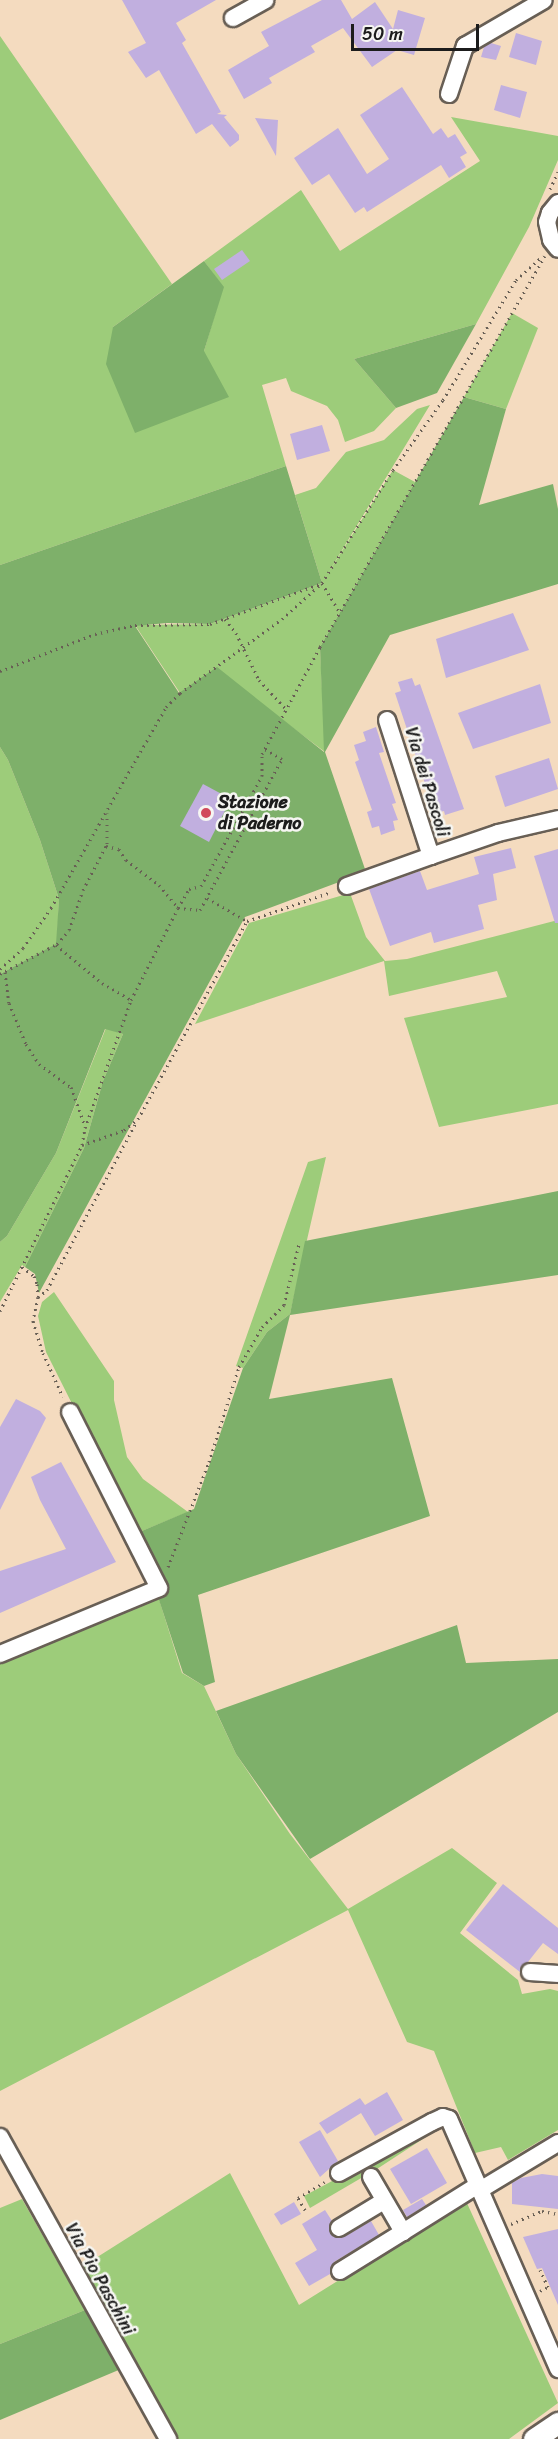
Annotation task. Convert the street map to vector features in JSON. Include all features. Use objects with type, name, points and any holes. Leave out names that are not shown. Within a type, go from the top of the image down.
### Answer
[{"type":"main road","points":[[534,2439],[558,2423]]},
{"type":"street","points":[[233,18],[265,0]]},
{"type":"street","points":[[449,94],[465,46],[544,0]]},
{"type":"street","points":[[552,252],[547,222],[558,203]]},
{"type":"street","name":"Via dei Pascoli","points":[[387,720],[430,856]]},
{"type":"street","name":"Via dei Pascoli","points":[[347,886],[498,833],[558,819]]},
{"type":"street","points":[[0,1654],[159,1588],[70,1412]]},
{"type":"street","points":[[530,1972],[558,1974]]},
{"type":"street","points":[[339,2174],[432,2122],[443,2117],[449,2119],[558,2369]]},
{"type":"street","name":"Via Pio Paschini","points":[[0,2137],[168,2439]]},
{"type":"street","points":[[340,2271],[558,2143]]},
{"type":"street","points":[[371,2177],[403,2232]]},
{"type":"street","points":[[339,2228],[384,2201]]},
{"type":"path","points":[[0,969],[23,948],[51,908],[166,707],[282,619],[322,583],[393,470],[443,400],[516,280],[552,252]]},
{"type":"path","points":[[0,1311],[82,1145],[85,1128],[131,1000],[178,908],[189,889],[201,886],[262,776],[265,749],[286,709],[552,252]]},
{"type":"path","points":[[322,583],[340,613]]},
{"type":"path","points":[[0,671],[95,634],[135,625],[210,624],[322,583]]},
{"type":"path","points":[[225,619],[259,680],[286,709]]},
{"type":"path","points":[[106,846],[119,849],[126,860],[159,885],[178,908],[200,910],[282,759],[265,749]]},
{"type":"path","points":[[0,974],[56,945],[73,923],[83,890],[106,846],[107,811]]},
{"type":"path","points":[[38,1297],[47,1290],[247,921],[347,886]]},
{"type":"path","points":[[207,898],[247,921]]},
{"type":"path","points":[[56,945],[102,983],[131,1000]]},
{"type":"path","points":[[5,972],[9,1003],[26,1044],[39,1064],[71,1087],[85,1128]]},
{"type":"path","points":[[82,1145],[124,1130],[138,1119]]},
{"type":"path","points":[[159,1588],[209,1462],[239,1366],[262,1327],[284,1305],[299,1244]]},
{"type":"path","points":[[22,1268],[34,1276],[38,1297],[33,1321],[46,1362],[70,1412]]},
{"type":"path","points":[[305,2210],[298,2199],[339,2174]]},
{"type":"path","points":[[499,2230],[542,2211],[558,2214]]},
{"type":"green space","points":[[0,36],[172,284],[113,327],[204,351],[223,287],[204,261],[301,190],[340,251],[480,161],[451,117],[558,136],[558,160],[529,227],[476,324],[354,359],[396,408],[374,431],[345,442],[338,420],[327,406],[291,391],[286,378],[262,385],[286,466],[0,565]]},
{"type":"green space","points":[[204,261],[224,287],[204,351],[229,397],[135,433],[106,364],[113,327]]},
{"type":"green space","points":[[512,313],[538,328],[506,409],[464,397]]},
{"type":"green space","points":[[476,324],[437,393],[396,408],[354,359]]},
{"type":"green space","points":[[464,397],[506,409],[479,505],[553,484],[558,509],[558,584],[390,635],[325,752],[366,872],[245,917],[39,1293],[35,1274],[25,1267],[84,1148],[103,1081],[123,1034],[105,1029],[56,1153],[7,1236],[0,1242],[0,974],[56,944],[59,899],[40,840],[8,760],[0,747],[0,565],[286,466],[322,583],[210,624],[167,623],[135,626],[179,693],[217,667],[324,752],[320,647]]},
{"type":"green space","points":[[430,405],[327,575],[393,470],[415,482],[320,647],[325,752],[281,719],[193,684],[180,693],[135,625],[210,624],[322,583],[295,495],[316,488],[346,452],[384,440],[417,409]]},
{"type":"green space","points":[[0,747],[8,760],[40,840],[59,899],[57,944],[0,974]]},
{"type":"green space","points":[[350,893],[366,937],[385,961],[407,959],[558,920],[558,1104],[439,1127],[404,1018],[507,997],[497,971],[389,996],[384,961],[195,1024],[249,923]]},
{"type":"green space","points":[[106,1028],[123,1034],[103,1081],[84,1148],[25,1267],[22,1265],[0,1302],[0,1242],[7,1236],[56,1153]]},
{"type":"green space","points":[[326,1157],[290,1314],[267,1332],[243,1368],[236,1366],[308,1162]]},
{"type":"green space","points":[[558,1191],[558,1275],[290,1315],[269,1399],[392,1378],[430,1516],[198,1595],[215,1682],[204,1686],[183,1673],[137,1533],[194,1509],[243,1368],[267,1332],[290,1314],[305,1241]]},
{"type":"green space","points":[[54,1292],[114,1381],[114,1400],[127,1457],[143,1479],[188,1512],[137,1533],[46,1352],[38,1316],[42,1302]]},
{"type":"green space","points":[[158,1596],[182,1673],[204,1686],[236,1754],[290,1834],[348,1909],[452,1848],[497,1883],[460,1933],[518,1980],[522,1994],[550,1989],[558,1991],[558,2130],[508,2160],[501,2147],[475,2153],[434,2051],[407,2042],[348,1910],[0,2091],[0,1660]]},
{"type":"green space","points":[[457,1625],[466,1663],[558,1659],[558,1712],[310,1859],[236,1754],[216,1711]]},
{"type":"green space","points":[[435,2131],[380,2167],[310,2208],[304,2196],[398,2146]]},
{"type":"green space","points":[[230,2173],[299,2305],[466,2201],[558,2403],[509,2439],[176,2439],[80,2268]]},
{"type":"green space","points":[[22,2199],[85,2310],[0,2344],[0,2208]]},
{"type":"green space","points":[[85,2310],[121,2369],[0,2420],[0,2344]]},
{"type":"building","points":[[122,0],[216,0],[176,23],[186,40],[182,43],[221,112],[217,114],[227,115],[224,117],[239,135],[239,140],[230,147],[212,124],[196,134],[159,70],[146,78],[128,52],[146,43]]},
{"type":"building","points":[[322,0],[341,0],[352,19],[375,2],[393,29],[398,10],[425,18],[414,55],[397,50],[372,67],[343,28],[311,46],[315,52],[269,78],[272,83],[244,99],[228,70],[269,46],[261,32]]},
{"type":"building","points":[[516,33],[542,41],[536,65],[509,57]]},
{"type":"building","points":[[491,43],[501,46],[496,60],[481,57],[484,47]]},
{"type":"building","points":[[501,85],[527,92],[520,118],[494,110]]},
{"type":"building","points":[[402,87],[433,134],[441,128],[448,138],[455,134],[467,153],[460,157],[466,167],[449,178],[441,165],[367,212],[364,207],[355,213],[329,174],[312,185],[294,158],[338,128],[367,174],[389,159],[360,115]]},
{"type":"building","points":[[255,118],[278,120],[276,156]]},
{"type":"building","points":[[242,250],[250,261],[222,280],[214,269]]},
{"type":"building","points":[[322,425],[330,451],[297,460],[290,434]]},
{"type":"building","points":[[513,613],[529,650],[446,678],[436,639]]},
{"type":"building","points":[[412,678],[415,686],[420,684],[464,809],[445,815],[444,811],[435,814],[395,693],[401,691],[398,682]]},
{"type":"building","points":[[540,684],[551,723],[473,749],[458,713]]},
{"type":"building","points":[[376,727],[384,752],[379,753],[396,803],[392,804],[398,820],[393,821],[395,830],[381,835],[379,826],[372,828],[367,812],[372,810],[355,762],[359,760],[354,745],[366,741],[363,732]]},
{"type":"building","points":[[549,758],[558,789],[505,807],[495,776]]},
{"type":"building","name":"Stazione di Paderno","points":[[203,784],[231,799],[209,842],[180,826]]},
{"type":"building","points":[[511,848],[516,868],[493,874],[497,900],[478,905],[484,929],[434,943],[431,932],[390,946],[369,889],[420,871],[427,890],[479,874],[474,857]]},
{"type":"building","points":[[558,849],[558,923],[555,923],[534,856]]},
{"type":"building","points":[[16,1399],[40,1411],[46,1418],[0,1510],[0,1427]]},
{"type":"building","points":[[61,1462],[116,1562],[0,1613],[0,1571],[66,1549],[40,1500],[31,1477]]},
{"type":"building","points":[[503,1884],[558,1928],[558,1954],[543,1943],[520,1972],[466,1930]]},
{"type":"building","points":[[387,2092],[403,2120],[375,2136],[361,2113],[327,2134],[319,2123],[360,2098],[365,2105]]},
{"type":"building","points":[[320,2130],[338,2161],[320,2177],[299,2142]]},
{"type":"building","points":[[427,2148],[447,2183],[411,2204],[390,2169]]},
{"type":"building","points":[[542,2174],[558,2176],[558,2209],[512,2204],[512,2183],[521,2178]]},
{"type":"building","points":[[422,2199],[426,2205],[407,2217],[403,2210]]},
{"type":"building","points":[[294,2202],[301,2214],[281,2225],[274,2214]]},
{"type":"building","points":[[325,2210],[332,2221],[330,2233],[334,2237],[344,2237],[371,2221],[379,2235],[334,2262],[330,2274],[309,2286],[295,2263],[317,2250],[302,2224]]},
{"type":"building","points":[[558,2229],[558,2305],[542,2268],[537,2269],[523,2237]]},
{"type":"place","name":"Stazione di Paderno","points":[[206,813]]}]
